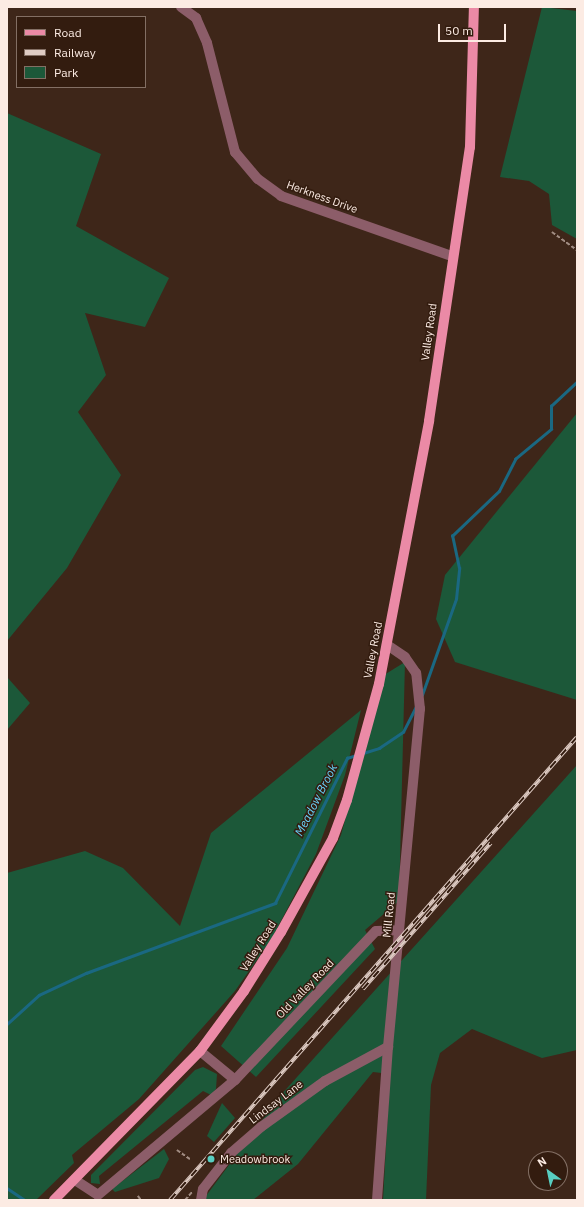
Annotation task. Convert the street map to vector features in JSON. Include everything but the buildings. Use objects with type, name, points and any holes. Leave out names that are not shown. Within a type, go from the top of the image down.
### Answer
[{"type":"main road","name":"Valley Road","points":[[54,1200],[200,1050],[244,991],[281,932],[333,838],[366,740],[387,645],[429,421],[451,256],[470,147],[474,7]]},
{"type":"street","name":"Herkness Drive","points":[[181,7],[196,18],[207,43],[235,152],[258,179],[282,196],[451,256]]},
{"type":"street","name":"Mill Road","points":[[377,1200],[388,1047],[420,709],[419,681],[405,657],[387,645]]},
{"type":"street","name":"Old Valley Road","points":[[75,1180],[98,1194],[235,1080],[373,934],[381,929],[399,930]]},
{"type":"street","name":"Lindsay Lane","points":[[201,1200],[203,1189],[231,1153],[261,1127],[325,1081],[388,1047]]},
{"type":"street","points":[[200,1050],[235,1080]]},
{"type":"path","points":[[552,232],[577,250]]},
{"type":"path","points":[[177,1150],[190,1159]]},
{"type":"path","points":[[138,1196],[141,1200]]},
{"type":"green space","points":[[542,7],[577,11],[577,239],[552,225],[549,194],[529,181],[500,177]]},
{"type":"green space","points":[[7,113],[101,154],[76,226],[169,278],[145,327],[85,313],[106,375],[78,412],[121,475],[67,568],[7,641]]},
{"type":"green space","points":[[577,413],[577,700],[455,662],[436,619],[445,575]]},
{"type":"green space","points":[[405,662],[399,901],[365,930],[375,949],[256,1077],[221,1046],[287,948],[341,835],[384,675]]},
{"type":"green space","points":[[7,677],[30,703],[7,730]]},
{"type":"green space","points":[[361,710],[345,775],[316,854],[272,938],[235,991],[139,1099],[72,1155],[74,1163],[36,1200],[7,1200],[7,873],[85,851],[123,868],[180,926],[211,833]]},
{"type":"green space","points":[[577,765],[577,1050],[542,1058],[472,1029],[440,1053],[431,1085],[426,1200],[383,1200],[390,1074],[373,1072],[298,1164],[253,1200],[203,1200],[280,1096]]},
{"type":"green space","points":[[203,1067],[217,1074],[216,1089],[211,1095],[203,1091],[99,1176],[100,1184],[91,1183],[91,1175],[195,1070]]},
{"type":"green space","points":[[222,1103],[235,1118],[214,1142],[207,1136]]},
{"type":"green space","points":[[164,1149],[169,1159],[159,1178],[115,1192],[112,1189]]},
{"type":"waterway","name":"Meadow Brook","points":[[422,695],[456,599],[459,568],[452,536],[499,491],[515,459],[551,429],[551,406],[577,382]]},
{"type":"waterway","name":"Meadow Brook","points":[[363,753],[379,748],[403,732],[416,707]]},
{"type":"waterway","name":"Meadow Brook","points":[[7,1024],[39,995],[86,973],[275,903],[347,758],[356,755]]},
{"type":"waterway","points":[[7,1188],[25,1200]]},
{"type":"railway","points":[[170,1200],[577,737]]},
{"type":"railway","points":[[363,989],[491,843]]},
{"type":"place","name":"Meadowbrook","points":[[211,1159]]}]
